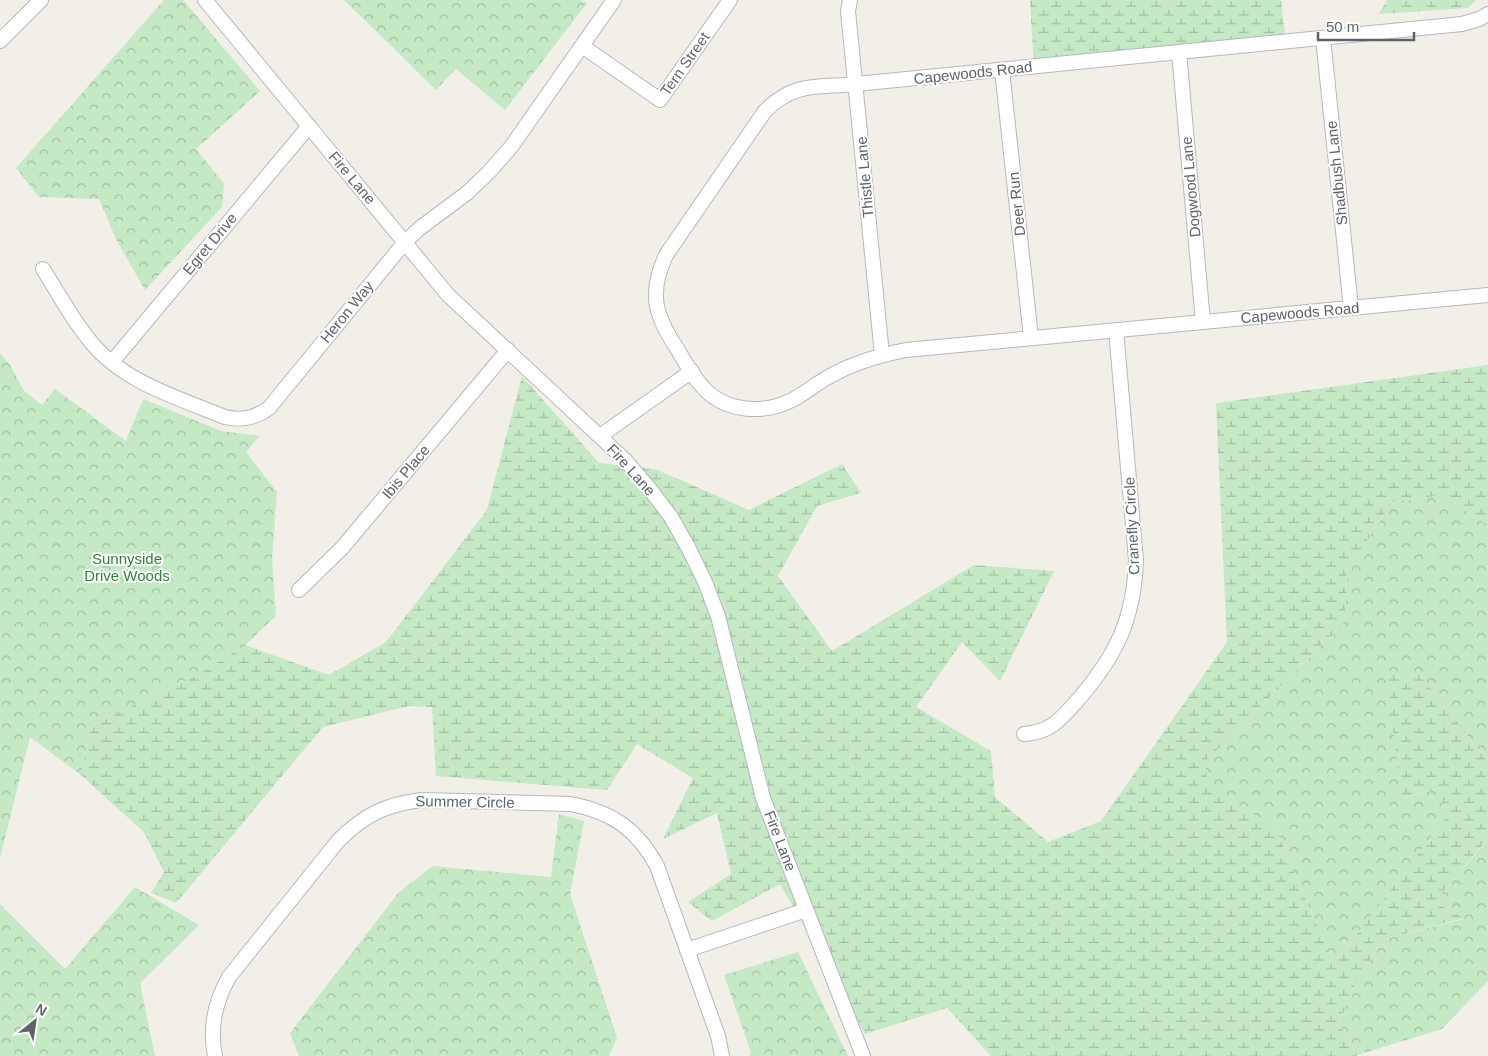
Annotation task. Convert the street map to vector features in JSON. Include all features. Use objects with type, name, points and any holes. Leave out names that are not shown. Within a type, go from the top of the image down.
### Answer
[{"type":"street","points":[[0,41],[41,0]]},
{"type":"street","name":"Fire Lane","points":[[205,0],[448,295],[625,460],[671,517],[705,582],[718,616],[763,798],[863,1056]]},
{"type":"street","name":"Heron Way","points":[[43,269],[86,337],[112,362],[148,385],[224,417],[236,420],[260,415],[269,408],[405,242],[420,228],[467,193],[511,147],[614,0]]},
{"type":"street","name":"Tern Street","points":[[582,46],[660,100],[730,0]]},
{"type":"street","name":"Thistle Lane","points":[[850,0],[848,11],[882,355]]},
{"type":"street","name":"Capewoods Road","points":[[1488,14],[1462,24],[802,88],[788,92],[765,111],[666,255],[656,282],[656,298],[658,312],[664,328],[701,385],[719,400],[734,406],[764,409],[780,406],[833,374],[855,364],[882,355],[906,350],[1488,295]]},
{"type":"street","name":"Shadbush Lane","points":[[1323,38],[1351,308]]},
{"type":"street","name":"Dogwood Lane","points":[[1179,52],[1203,322]]},
{"type":"street","name":"Deer Run","points":[[1002,70],[1031,338]]},
{"type":"street","name":"Egret Drive","points":[[112,362],[308,126]]},
{"type":"street","name":"Cranefly Circle","points":[[1024,734],[1047,729],[1058,722],[1093,682],[1114,652],[1124,630],[1131,605],[1136,560],[1116,330]]},
{"type":"street","name":"Ibis Place","points":[[299,590],[342,548],[508,350]]},
{"type":"street","points":[[600,436],[692,371]]},
{"type":"street","name":"Summer Circle","points":[[214,1056],[212,1027],[215,1010],[220,993],[229,977],[338,841],[352,827],[386,807],[422,800],[571,804],[607,814],[622,823],[636,835],[657,866],[718,1036],[722,1056]]},
{"type":"street","points":[[687,950],[806,910]]},
{"type":"green space","points":[[164,0],[183,0],[260,91],[196,149],[224,184],[222,207],[145,290],[117,241],[99,199],[39,197],[16,168]]},
{"type":"green space","points":[[344,0],[580,0],[587,3],[505,110],[456,69],[436,90]]},
{"type":"green space","points":[[1030,0],[1281,0],[1286,44],[1034,70]]},
{"type":"green space","points":[[1387,0],[1476,0],[1468,8],[1379,14]]},
{"type":"green space","name":"Sunnyside Drive Woods","points":[[0,353],[10,365],[24,391],[42,405],[55,389],[126,441],[143,399],[221,431],[259,436],[246,452],[277,492],[272,559],[276,616],[245,645],[199,674],[91,726],[81,775],[30,737],[0,858]]},
{"type":"green space","points":[[1488,365],[1488,525],[1442,495],[1392,502],[1347,572],[1345,622],[1205,762],[1208,791],[1274,825],[1334,964],[1448,815],[1439,788],[1401,798],[1387,676],[1417,671],[1488,762],[1488,832],[1485,842],[1434,902],[1464,918],[1382,940],[1356,982],[1339,1023],[1356,1056],[991,1056],[947,1008],[865,1034],[780,884],[712,921],[688,902],[731,874],[717,813],[663,839],[693,778],[637,744],[607,790],[436,776],[432,707],[408,706],[323,727],[176,903],[151,893],[164,872],[144,832],[81,775],[91,726],[199,674],[245,645],[329,675],[386,642],[487,510],[522,376],[599,463],[655,469],[749,510],[842,464],[861,493],[817,506],[778,576],[832,651],[974,565],[1054,571],[1000,681],[962,642],[916,707],[991,751],[995,797],[1048,842],[1101,821],[1227,642],[1216,403]]},
{"type":"green space","points":[[1442,495],[1488,525],[1488,762],[1417,671],[1402,798],[1440,788],[1448,815],[1334,964],[1274,825],[1207,791],[1205,762],[1345,622],[1347,572],[1392,502]]},
{"type":"green space","points":[[559,814],[584,821],[570,894],[617,1038],[609,1056],[299,1056],[290,1033],[399,892],[433,866],[551,877]]},
{"type":"green space","points":[[1488,832],[1488,981],[1442,1029],[1357,1055],[1339,1023],[1356,982],[1382,940],[1464,919],[1434,902],[1485,843]]},
{"type":"green space","points":[[135,887],[199,925],[140,983],[155,1056],[0,1056],[0,904],[65,969]]},
{"type":"green space","points":[[798,952],[848,1056],[750,1056],[751,1052],[724,975]]}]
